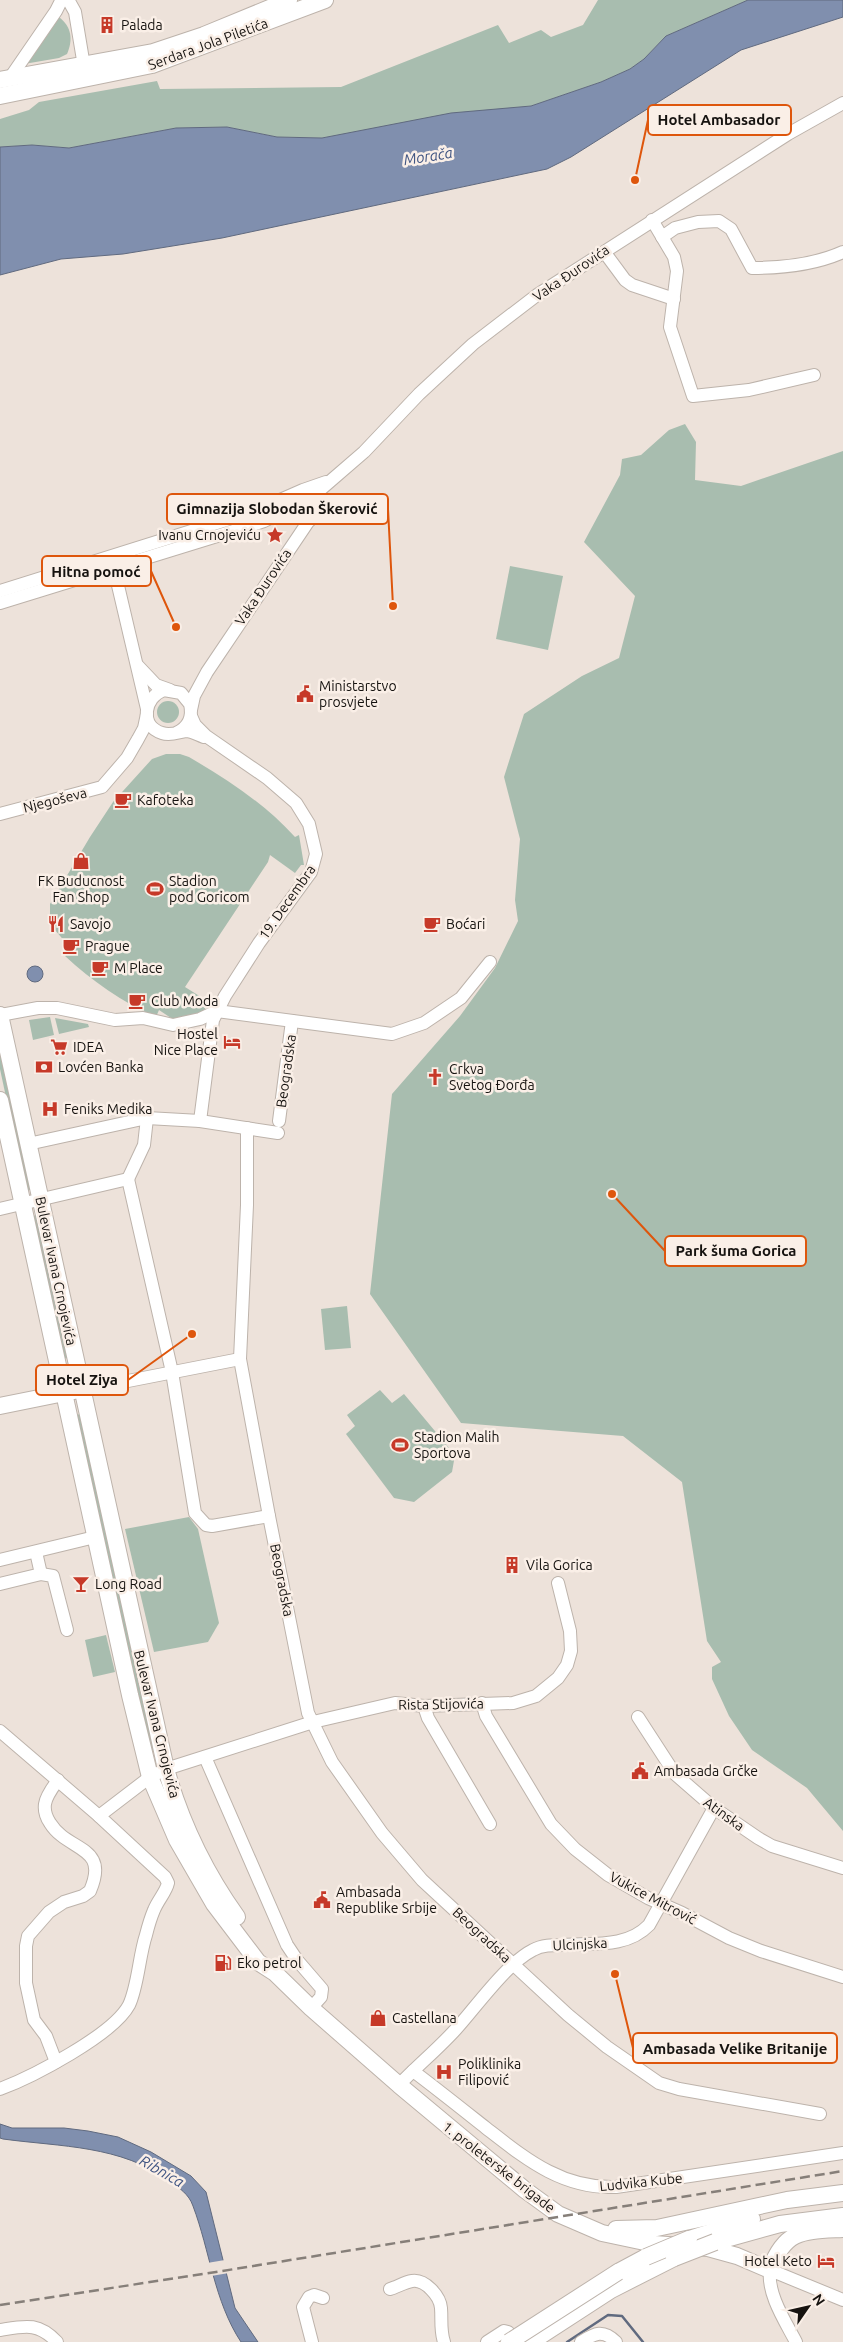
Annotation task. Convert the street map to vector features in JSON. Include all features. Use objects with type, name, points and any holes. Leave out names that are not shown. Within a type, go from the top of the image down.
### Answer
[{"type":"main road","name":"Serdara Jola Piletića","points":[[0,96],[204,35],[289,0]]},
{"type":"main road","name":"Serdara Jola Piletića","points":[[5,79],[152,65],[178,57],[325,0]]},
{"type":"main road","name":"Bulevar Ivana Crnojevića","points":[[0,1015],[166,1769],[178,1809],[205,1867],[229,1906],[266,1956],[275,1973]]},
{"type":"main road","name":"Bulevar Ivana Crnojevića","points":[[0,1100],[130,1695],[150,1777],[176,1840],[199,1882],[258,1962],[275,1973]]},
{"type":"main road","points":[[0,1406],[82,1390]]},
{"type":"main road","name":"1. proleterske brigade","points":[[275,1973],[311,2008],[399,2085],[538,2200],[581,2226],[602,2233],[654,2244],[708,2248],[770,2270]]},
{"type":"main road","points":[[581,2226],[649,2230],[787,2200],[843,2193]]},
{"type":"main road","points":[[508,2338],[649,2262],[720,2228],[778,2212],[843,2204]]},
{"type":"main road","points":[[649,2262],[736,2235],[787,2223],[843,2216]]},
{"type":"main road","points":[[770,2270],[779,2249],[789,2239],[806,2233],[843,2229]]},
{"type":"main road","points":[[532,2342],[622,2277]]},
{"type":"street","points":[[67,1],[75,12],[85,71]]},
{"type":"street","name":"Serdara Jola Piletića","points":[[5,79],[56,12],[67,1]]},
{"type":"street","name":"Vaka Đurovića","points":[[0,603],[255,511],[302,490],[328,481],[364,452],[419,394],[489,331],[537,295],[788,134],[843,103]]},
{"type":"street","points":[[652,220],[674,257],[677,271],[670,327],[693,396],[749,390],[814,375]]},
{"type":"street","points":[[662,238],[675,228],[698,222],[719,221],[731,229],[752,268],[800,265],[828,259],[843,252]]},
{"type":"street","points":[[608,257],[625,280],[632,285],[674,299]]},
{"type":"street","name":"Vaka Đurovića","points":[[207,672],[311,517],[325,506]]},
{"type":"street","points":[[112,562],[152,727],[161,733],[172,734]]},
{"type":"street","name":"Vaka Đurovića","points":[[0,591],[112,562]]},
{"type":"street","points":[[138,666],[156,685],[173,690],[187,699],[191,713]]},
{"type":"street","points":[[126,758],[143,730],[149,701],[156,694],[192,686],[207,672]]},
{"type":"street","points":[[126,758],[152,738],[172,734],[186,726],[196,692],[207,672]]},
{"type":"street","name":"19. Decembra","points":[[191,713],[198,729],[210,740],[267,778],[296,803],[309,824],[316,854],[312,872],[259,943],[217,1011],[211,1030],[200,1121]]},
{"type":"street","name":"19. Decembra","points":[[172,734],[192,732],[210,740]]},
{"type":"street","name":"Njegoševa","points":[[0,814],[97,789],[105,784],[126,758]]},
{"type":"street","points":[[0,1015],[21,1010],[66,1009],[115,1020],[143,1018],[173,1025],[200,1019],[217,1011],[392,1034],[424,1024],[461,998],[490,962]]},
{"type":"street","name":"Beogradska","points":[[292,1021],[278,1127],[247,1128],[247,1206],[240,1359],[308,1713],[332,1762],[382,1833],[422,1880],[513,1965],[607,2048],[659,2083],[680,2090],[820,2114]]},
{"type":"street","points":[[147,1118],[144,1144],[128,1179],[172,1372],[194,1513],[206,1525],[212,1526],[269,1516]]},
{"type":"street","points":[[28,1144],[147,1118],[200,1121],[247,1128]]},
{"type":"street","points":[[0,1209],[128,1179]]},
{"type":"street","points":[[82,1390],[240,1359]]},
{"type":"street","points":[[0,1560],[95,1537]]},
{"type":"street","points":[[36,1552],[41,1574]]},
{"type":"street","points":[[0,1584],[41,1574],[53,1576],[68,1630]]},
{"type":"street","name":"Rista Stijovića","points":[[99,1816],[150,1777],[166,1769],[313,1722],[395,1703],[424,1706],[513,1703],[529,1699],[548,1688],[563,1672],[571,1652],[572,1638],[558,1584]]},
{"type":"street","name":"Vukice Mitrović","points":[[482,1703],[486,1716],[542,1811],[558,1832],[575,1849],[608,1875],[660,1904],[753,1948],[843,1977]]},
{"type":"street","points":[[424,1706],[428,1718],[490,1824]]},
{"type":"street","name":"Atinska","points":[[638,1716],[675,1774],[714,1808],[772,1846],[843,1868]]},
{"type":"street","points":[[0,1731],[99,1816],[165,1877],[168,1885],[154,1910],[138,1964],[134,1992],[128,2006],[94,2039],[56,2062],[0,2090]]},
{"type":"street","points":[[205,1757],[287,1945],[322,1989],[320,1997],[311,2008]]},
{"type":"street","points":[[56,2062],[46,2036],[34,2020],[26,1983],[26,1946],[28,1936],[49,1912],[64,1902],[83,1896],[90,1891],[95,1867],[92,1856],[58,1834],[46,1816],[45,1803],[58,1780]]},
{"type":"street","name":"Ulcinjska","points":[[399,2085],[454,2031],[513,1965],[526,1954],[541,1947],[618,1942],[631,1939],[649,1925],[714,1808]]},
{"type":"street","name":"Ludvika Kube","points":[[413,2070],[532,2163],[560,2178],[591,2186],[616,2187],[843,2152]]},
{"type":"street","points":[[796,2342],[775,2297],[770,2282],[770,2270],[843,2300]]},
{"type":"street","points":[[390,2289],[412,2281],[419,2281],[436,2294],[441,2307],[440,2330],[444,2342]]},
{"type":"street","points":[[312,2342],[303,2307],[309,2297],[314,2295],[323,2298]]},
{"type":"street","points":[[0,2330],[20,2326],[36,2327],[44,2330],[57,2342]]},
{"type":"street","points":[[581,2342],[594,2334],[601,2333],[605,2333],[616,2342]]},
{"type":"street","points":[[487,2342],[508,2338]]},
{"type":"green space","points":[[598,0],[748,0],[666,36],[644,59],[630,69],[601,82],[531,106],[322,138],[277,137],[227,127],[176,128],[69,148],[32,145],[0,147],[0,119],[29,110],[39,102],[157,81],[160,89],[341,87],[498,25],[509,43],[541,30],[551,37],[583,25]]},
{"type":"green space","points":[[59,17],[69,29],[71,39],[67,54],[59,58],[24,64]]},
{"type":"green space","points":[[685,424],[696,442],[695,480],[741,486],[843,451],[843,1831],[807,1788],[752,1750],[729,1716],[712,1679],[712,1667],[721,1662],[707,1641],[682,1482],[623,1436],[461,1423],[370,1294],[392,1094],[460,1016],[495,968],[518,921],[515,900],[520,839],[504,777],[524,714],[582,676],[619,658],[635,596],[584,542],[620,475],[622,459],[641,455],[669,430]]},
{"type":"green space","points":[[510,566],[563,576],[548,650],[496,639]]},
{"type":"green space","points":[[168,701],[176,704],[179,712],[176,720],[168,723],[160,720],[157,712],[160,704]]},
{"type":"green space","name":"Stadion pod Goricom","points":[[166,754],[180,754],[189,757],[232,783],[271,813],[295,837],[299,835],[304,865],[301,865],[295,873],[270,855],[268,862],[185,987],[209,1002],[202,1014],[174,1020],[159,1010],[156,1017],[143,1011],[119,998],[86,974],[65,956],[72,950],[55,930],[50,918],[50,904],[113,802],[152,759]]},
{"type":"green space","points":[[50,1017],[54,1035],[33,1040],[29,1020]]},
{"type":"green space","points":[[55,1018],[88,1024],[89,1027],[59,1034]]},
{"type":"green space","points":[[0,1040],[33,1189],[26,1191],[0,1069]]},
{"type":"green space","points":[[38,1215],[68,1358],[62,1359],[31,1216]]},
{"type":"green space","points":[[347,1306],[351,1348],[325,1350],[321,1309]]},
{"type":"green space","name":"Stadion Malih Sportova","points":[[380,1390],[392,1403],[404,1394],[455,1455],[452,1472],[414,1502],[394,1498],[346,1434],[355,1426],[347,1415]]},
{"type":"green space","points":[[80,1414],[158,1749],[151,1751],[73,1416]]},
{"type":"green space","points":[[189,1517],[198,1529],[219,1623],[208,1642],[154,1652],[125,1529]]},
{"type":"green space","points":[[106,1635],[115,1672],[93,1677],[85,1640]]},
{"type":"water","name":"Morača","points":[[748,0],[843,0],[843,17],[741,50],[571,157],[547,169],[222,238],[123,254],[61,259],[0,275],[0,147],[32,145],[69,148],[176,128],[227,127],[277,137],[322,138],[451,113],[531,106],[601,82],[630,69],[644,59],[666,36]]},
{"type":"water","points":[[35,966],[43,974],[35,982],[27,974]]},
{"type":"water","name":"Ribnica","points":[[0,2124],[12,2128],[64,2128],[118,2137],[151,2152],[191,2176],[206,2192],[235,2308],[258,2342],[241,2342],[232,2326],[218,2293],[193,2206],[189,2198],[180,2189],[151,2169],[111,2154],[69,2146],[0,2138]]},
{"type":"pier","points":[[225,2260],[229,2273],[211,2276],[207,2263]]},
{"type":"waterway","points":[[567,2342],[608,2315],[622,2316],[643,2342]]},
{"type":"railway","points":[[0,2305],[843,2171]]},
{"type":"place","name":"Palada","points":[[107,25]]},
{"type":"place","name":"Hotel Ambasador","points":[[635,180]]},
{"type":"place","name":"Ivanu Crnojeviću","points":[[275,535]]},
{"type":"place","name":"Gimnazija Slobodan Škerović","points":[[393,606]]},
{"type":"place","name":"Hitna pomoć","points":[[176,627]]},
{"type":"place","name":"Ministarstvo prosvjete","points":[[305,694]]},
{"type":"place","name":"Kafoteka","points":[[123,800]]},
{"type":"place","name":"FK Buducnost Fan Shop","points":[[81,861]]},
{"type":"place","name":"Stadion pod Goricom","points":[[155,889]]},
{"type":"place","name":"Savojo","points":[[56,924]]},
{"type":"place","name":"Boćari","points":[[432,924]]},
{"type":"place","name":"Prague","points":[[71,946]]},
{"type":"place","name":"M Place","points":[[100,968]]},
{"type":"place","name":"Club Moda","points":[[137,1001]]},
{"type":"place","name":"Hostel Nice Place","points":[[232,1042]]},
{"type":"place","name":"IDEA","points":[[59,1047]]},
{"type":"place","name":"Lovćen Banka","points":[[44,1067]]},
{"type":"place","name":"Crkva Svetog Đorđa","points":[[435,1077]]},
{"type":"place","name":"Feniks Medika","points":[[50,1109]]},
{"type":"place","name":"Park šuma Gorica","points":[[612,1194]]},
{"type":"place","name":"Hotel Ziya","points":[[192,1334]]},
{"type":"place","name":"Stadion Malih Sportova","points":[[400,1445]]},
{"type":"place","name":"Vila Gorica","points":[[512,1565]]},
{"type":"place","name":"Long Road","points":[[81,1584]]},
{"type":"place","name":"Ambasada Grčke","points":[[640,1771]]},
{"type":"place","name":"Ambasada Republike Srbije","points":[[322,1900]]},
{"type":"place","name":"Eko petrol","points":[[223,1963]]},
{"type":"place","name":"Ambasada Velike Britanije","points":[[615,1974]]},
{"type":"place","name":"Castellana","points":[[378,2018]]},
{"type":"place","name":"Poliklinika Filipović","points":[[444,2072]]},
{"type":"place","name":"Hotel Keto","points":[[826,2261]]}]
